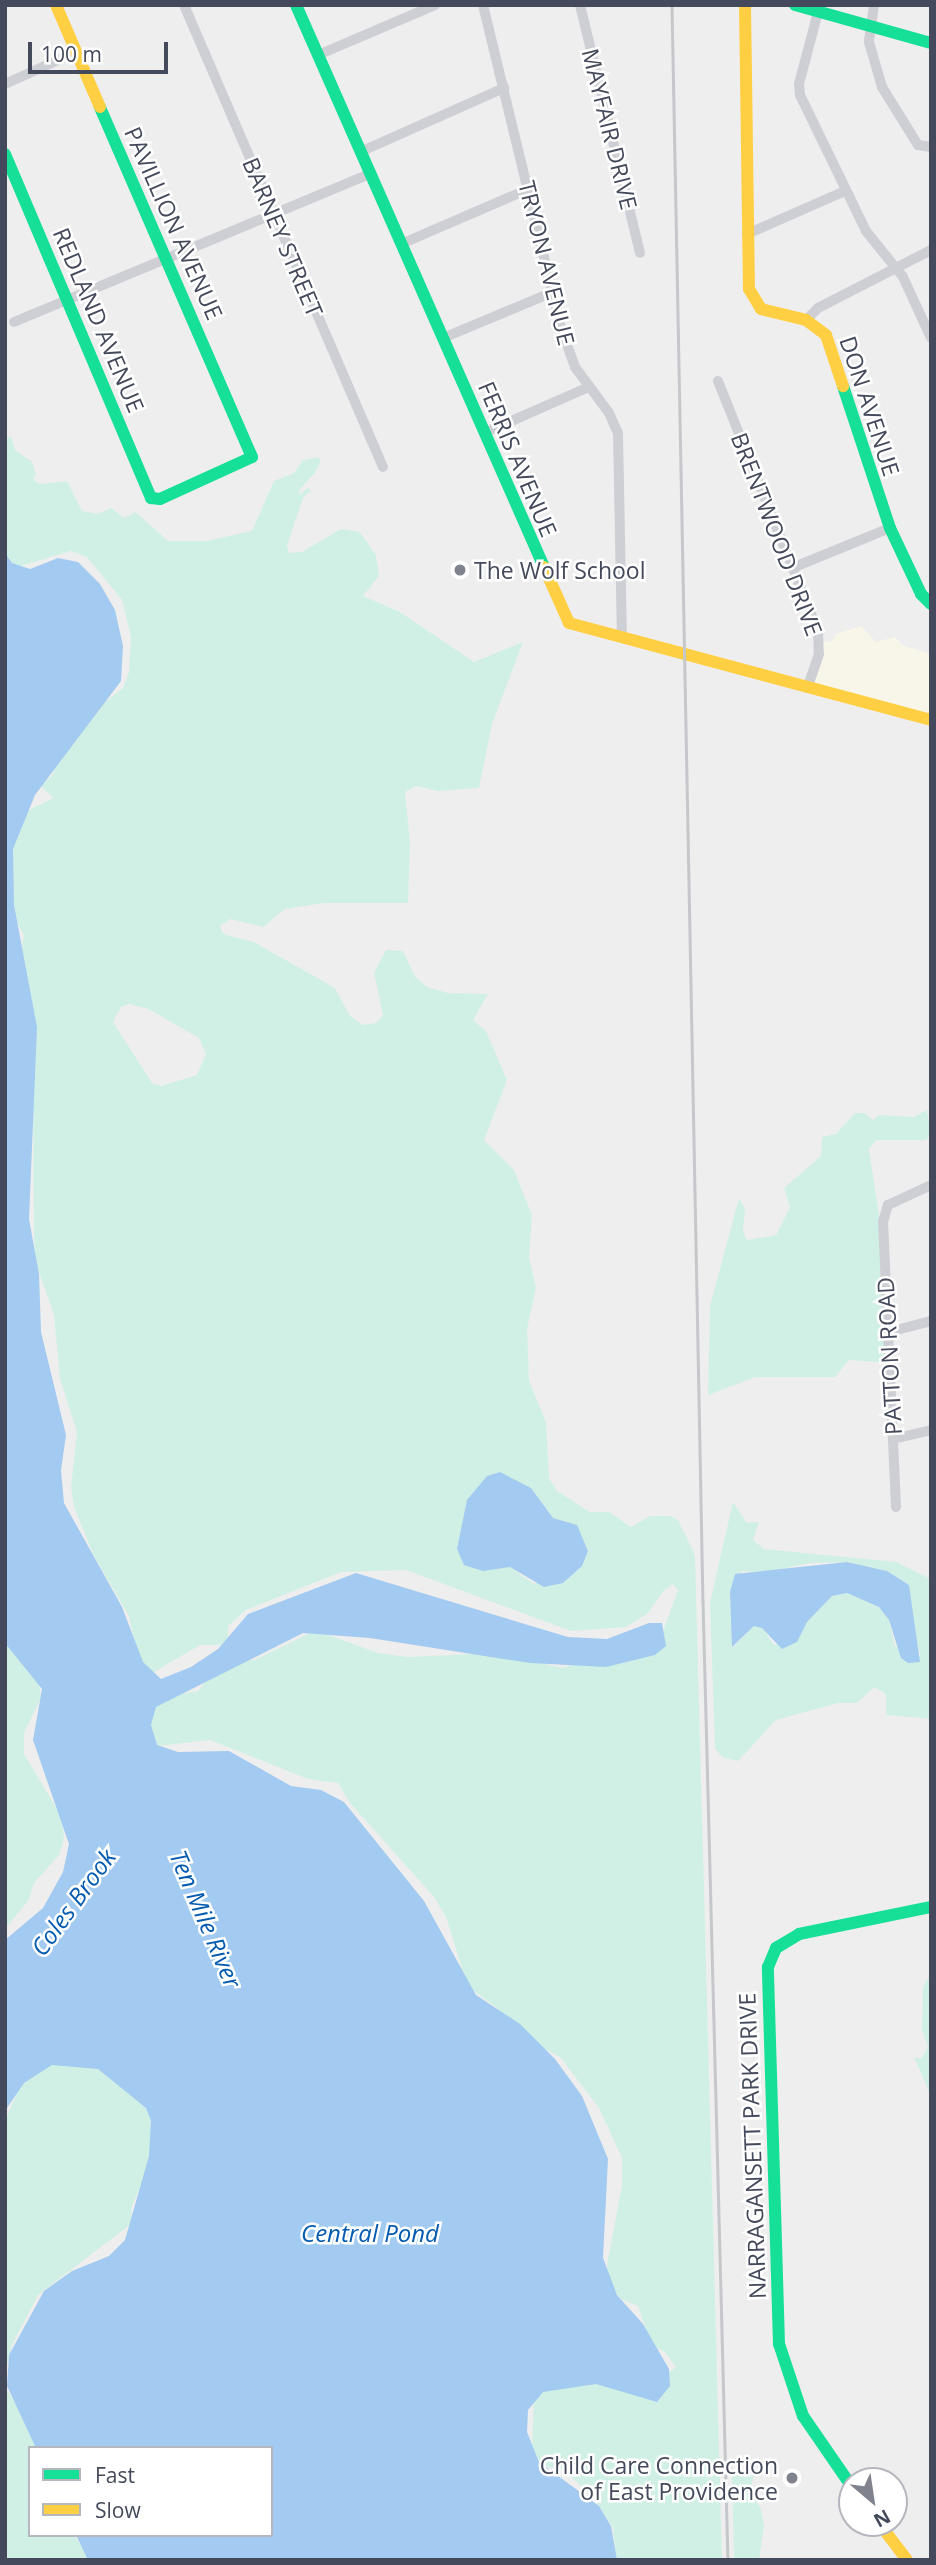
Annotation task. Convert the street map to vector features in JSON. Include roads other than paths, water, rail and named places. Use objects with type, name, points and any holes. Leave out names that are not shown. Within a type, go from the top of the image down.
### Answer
[{"type":"street","name":"PAVILLION AVENUE","points":[[56,5],[252,457],[155,499]]},
{"type":"street","name":"FERRIS AVENUE","points":[[296,5],[563,616],[579,628],[931,720]]},
{"type":"street","points":[[318,55],[435,5]]},
{"type":"street","name":"TRYON AVENUE","points":[[483,5],[569,353],[618,433],[622,638]]},
{"type":"street","name":"MAYFAIR DRIVE","points":[[580,5],[640,253]]},
{"type":"street","points":[[745,5],[747,276],[753,299],[774,316],[806,320],[818,309],[931,250]]},
{"type":"street","points":[[795,5],[931,43]]},
{"type":"street","points":[[874,5],[869,42],[883,87],[918,145],[931,147]]},
{"type":"street","name":"BARNEY STREET","points":[[188,7],[272,215],[383,467]]},
{"type":"street","points":[[818,12],[799,84],[800,95],[874,247],[894,268],[920,306],[931,338]]},
{"type":"street","points":[[5,84],[76,52]]},
{"type":"street","points":[[360,152],[504,88]]},
{"type":"street","name":"REDLAND AVENUE","points":[[5,154],[69,299],[151,498],[155,499]]},
{"type":"street","points":[[14,322],[370,174]]},
{"type":"street","points":[[401,244],[529,189]]},
{"type":"street","points":[[747,234],[845,191]]},
{"type":"street","points":[[443,338],[553,292]]},
{"type":"street","name":"DON AVENUE","points":[[806,320],[826,335],[831,346],[890,528],[921,594],[931,604]]},
{"type":"street","name":"BRENTWOOD DRIVE","points":[[718,381],[821,640],[807,688]]},
{"type":"street","points":[[484,433],[589,387]]},
{"type":"street","points":[[792,568],[890,528]]},
{"type":"street","name":"PATTON ROAD","points":[[896,1507],[883,1222],[888,1205],[931,1185]]},
{"type":"street","points":[[889,1332],[931,1321]]},
{"type":"street","points":[[893,1439],[931,1430]]},
{"type":"street","name":"NARRAGANSETT PARK DRIVE","points":[[838,2467],[803,2416],[779,2344],[768,1967],[776,1948],[799,1934],[931,1907]]},
{"type":"street","points":[[889,2537],[907,2560]]},
{"type":"water","name":"Central Pond","points":[[5,553],[12,563],[30,569],[58,558],[78,562],[100,584],[115,610],[123,646],[121,681],[35,795],[13,849],[14,905],[37,1027],[29,1219],[39,1274],[41,1332],[66,1435],[61,1470],[64,1503],[122,1607],[143,1662],[161,1679],[191,1667],[218,1649],[248,1614],[356,1573],[568,1637],[607,1639],[649,1623],[662,1623],[666,1646],[655,1655],[606,1667],[530,1663],[370,1638],[303,1633],[156,1707],[151,1725],[157,1745],[178,1752],[229,1751],[291,1786],[321,1790],[344,1802],[424,1901],[476,1995],[520,2024],[555,2059],[582,2096],[608,2159],[603,2258],[617,2295],[643,2324],[669,2369],[670,2386],[657,2402],[596,2384],[543,2392],[528,2410],[527,2432],[539,2462],[599,2506],[611,2526],[617,2560],[88,2560],[77,2537],[273,2537],[273,2446],[35,2446],[7,2386],[9,2355],[44,2291],[72,2271],[109,2256],[125,2240],[149,2156],[151,2121],[146,2108],[98,2069],[52,2065],[24,2083],[5,2111],[5,1940],[43,1908],[63,1872],[69,1844],[33,1740],[42,1689],[5,1643]]},
{"type":"water","points":[[500,1472],[531,1488],[553,1518],[577,1525],[588,1551],[582,1566],[563,1583],[544,1587],[510,1567],[483,1571],[464,1565],[457,1549],[467,1500],[487,1476]]},
{"type":"water","points":[[847,1562],[887,1571],[909,1585],[920,1662],[908,1663],[901,1658],[889,1620],[879,1607],[847,1593],[832,1596],[807,1622],[797,1642],[782,1649],[762,1628],[754,1626],[732,1647],[730,1592],[735,1574]]},
{"type":"railway","points":[[672,5],[703,1601],[728,2560]]},
{"type":"place","name":"The Wolf School","points":[[460,570]]},
{"type":"place","name":"Child Care Connection of East Providence","points":[[792,2478]]},
{"type":"water label","name":"Coles Brook","points":[[73,1902]]},
{"type":"water label","name":"Ten Mile River","points":[[206,1919]]}]
